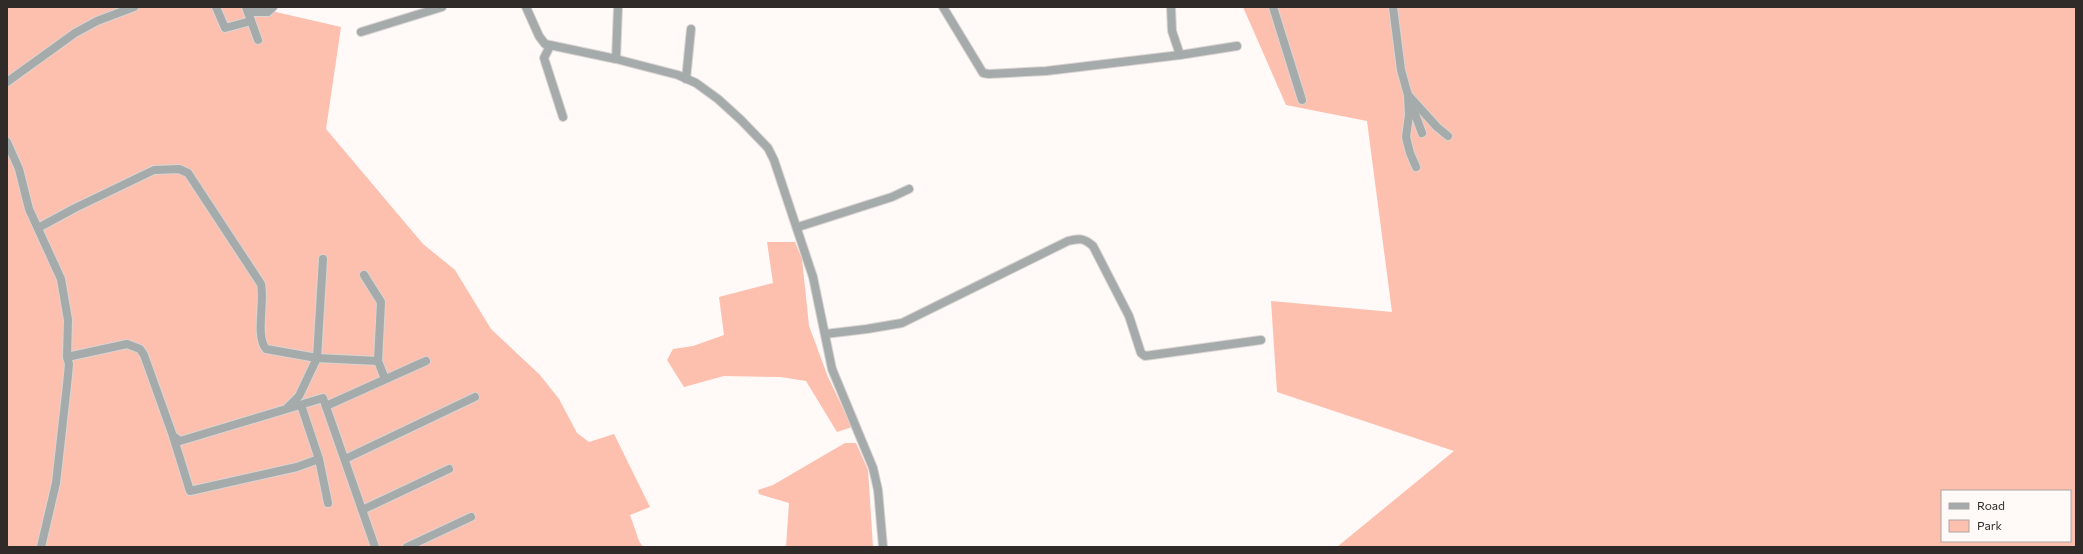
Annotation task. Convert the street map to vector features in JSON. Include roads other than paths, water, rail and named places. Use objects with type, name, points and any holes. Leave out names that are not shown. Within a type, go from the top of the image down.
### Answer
[{"type":"street","points":[[7,82],[80,30],[97,21],[134,7]]},
{"type":"street","points":[[216,7],[225,28],[251,21]]},
{"type":"street","points":[[258,40],[247,10],[268,12],[273,7]]},
{"type":"street","points":[[361,32],[442,7]]},
{"type":"street","points":[[526,7],[539,36],[545,44],[616,59],[686,79],[718,99],[768,148],[774,160],[798,227],[813,277],[832,369],[873,468],[878,490],[883,547]]},
{"type":"street","points":[[616,59],[618,7]]},
{"type":"street","points":[[942,7],[983,73],[989,74],[1060,69],[1180,55],[1237,46]]},
{"type":"street","points":[[1171,7],[1172,31],[1180,55]]},
{"type":"street","points":[[1273,7],[1302,100]]},
{"type":"street","points":[[1393,7],[1401,70],[1408,95],[1422,133]]},
{"type":"street","points":[[686,79],[690,29]]},
{"type":"street","points":[[550,46],[544,58],[563,117]]},
{"type":"street","points":[[1408,95],[1437,127],[1448,136]]},
{"type":"street","points":[[1408,95],[1409,115],[1406,137],[1410,153],[1416,167]]},
{"type":"street","points":[[7,142],[19,169],[26,200],[56,265],[64,292],[69,341],[67,357],[69,364],[68,385],[56,483],[42,547]]},
{"type":"street","points":[[38,228],[75,208],[154,170],[179,168],[188,173],[261,284],[263,293],[261,340],[266,349],[317,358],[378,361]]},
{"type":"street","points":[[798,227],[909,189]]},
{"type":"street","points":[[824,334],[867,330],[902,323],[1078,238],[1085,239],[1093,246],[1129,316],[1141,353],[1145,356],[1261,340]]},
{"type":"street","points":[[286,409],[299,396],[317,358],[323,259]]},
{"type":"street","points":[[364,275],[381,302],[378,361],[385,379]]},
{"type":"street","points":[[67,357],[127,344],[140,349],[144,355],[173,436],[190,492],[297,467],[319,459]]},
{"type":"street","points":[[326,406],[426,361]]},
{"type":"street","points":[[345,459],[475,397]]},
{"type":"street","points":[[173,436],[180,440],[323,398],[375,547]]},
{"type":"street","points":[[301,404],[319,459],[328,503]]},
{"type":"street","points":[[362,510],[449,469]]},
{"type":"street","points":[[407,547],[471,517]]}]
